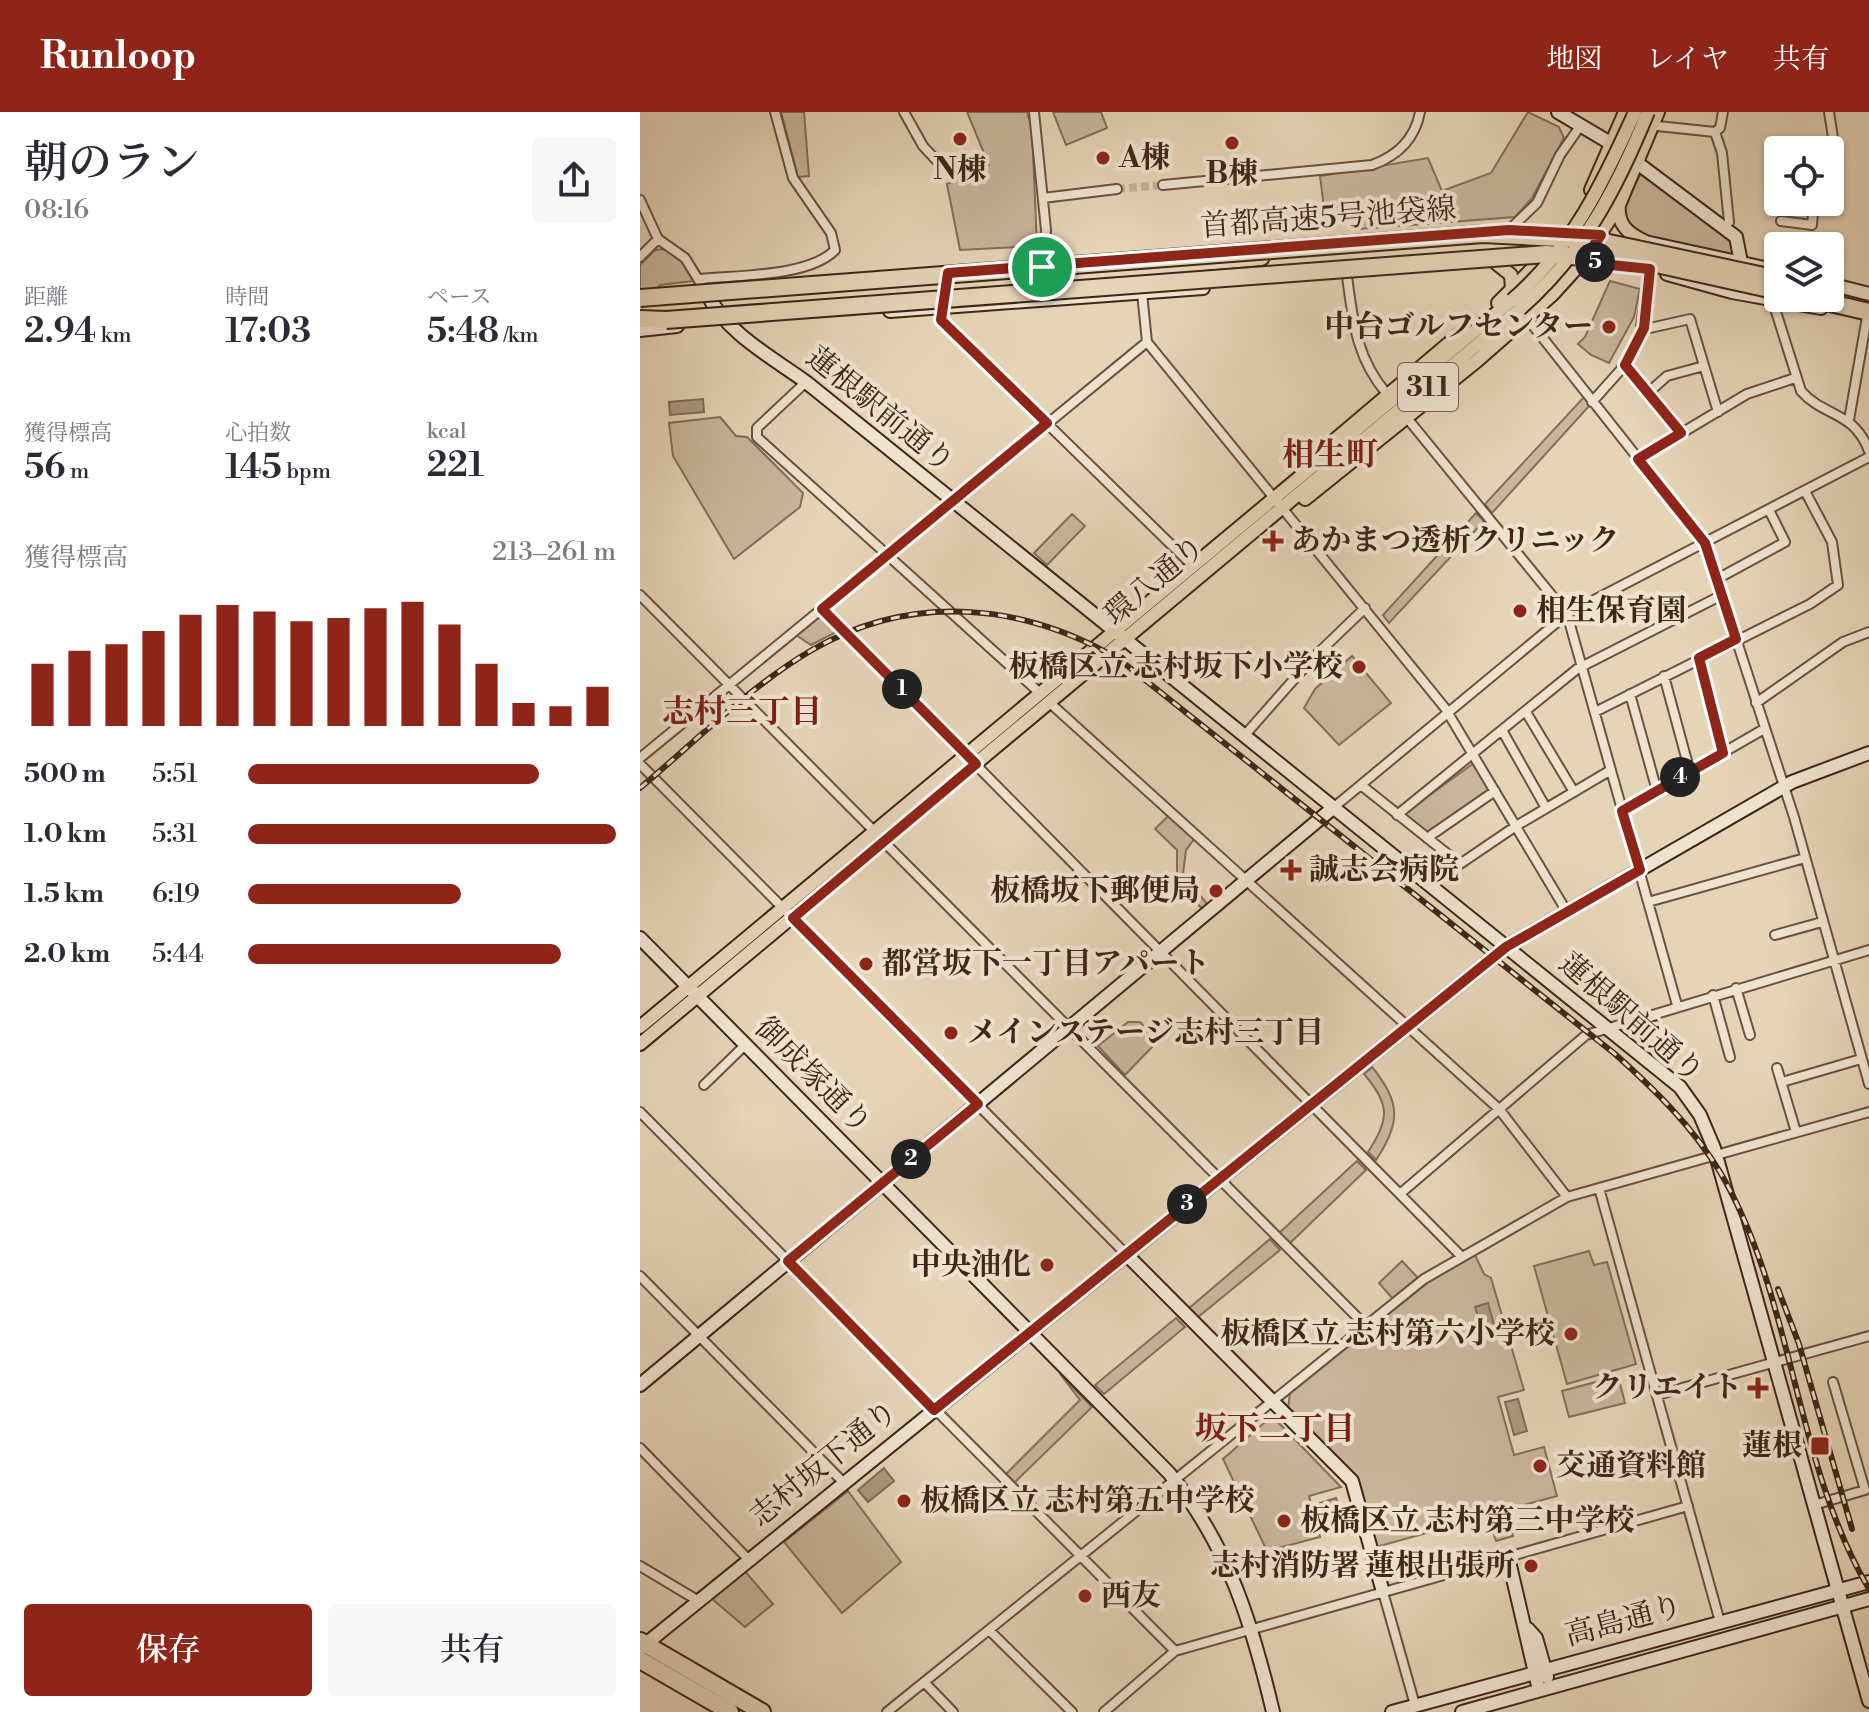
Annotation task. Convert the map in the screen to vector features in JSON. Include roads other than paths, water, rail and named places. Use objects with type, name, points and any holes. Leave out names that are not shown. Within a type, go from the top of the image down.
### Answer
[{"type":"highway","name":"首都高速5号池袋線","points":[[640,298],[1509,234],[1622,245],[1764,276]]},
{"type":"highway","points":[[680,320],[736,311],[1168,270],[1309,248]]},
{"type":"highway","name":"首都高速5号池袋線","points":[[640,319],[680,320],[1546,254],[1647,262],[1764,292]]},
{"type":"highway","points":[[640,298],[696,302],[1168,270],[1251,269],[1305,279]]},
{"type":"highway","points":[[1844,299],[1868,312]]},
{"type":"highway","points":[[1844,306],[1868,312]]},
{"type":"highway","points":[[641,1648],[730,1712]]},
{"type":"highway","points":[[641,1648],[762,1712]]},
{"type":"main road","name":"環八通り","points":[[1046,698],[1115,631],[1193,566],[1280,500],[1336,465],[1557,274],[1605,208],[1648,112]]},
{"type":"main road","points":[[1628,113],[1585,202],[1567,231],[1541,261],[1512,290],[1309,462],[1280,500],[1296,504],[1318,490],[1527,318],[1582,262],[1619,205],[1658,112]]},
{"type":"main road","name":"環八通り","points":[[640,1027],[692,991],[1046,698],[1126,640],[1344,443],[1548,266],[1594,202],[1628,113]]},
{"type":"main road","points":[[1619,205],[1624,227],[1644,241]]},
{"type":"main road","points":[[1496,263],[1511,275],[1512,290]]},
{"type":"main road","name":"環八通り","points":[[640,1044],[692,991]]},
{"type":"street","points":[[701,279],[795,269],[824,259],[835,250],[831,233],[793,178],[775,112]]},
{"type":"street","points":[[904,112],[923,146],[938,162]]},
{"type":"street","points":[[1034,112],[1046,230],[1042,267]]},
{"type":"street","points":[[1163,185],[1372,165],[1389,158],[1405,144],[1416,128],[1420,112]]},
{"type":"street","points":[[1558,112],[1612,143],[1736,237],[1741,262]]},
{"type":"street","points":[[1628,113],[1652,127],[1715,132],[1720,128],[1723,112]]},
{"type":"street","points":[[1829,112],[1833,136]]},
{"type":"street","points":[[1509,230],[1537,203],[1560,155],[1581,125]]},
{"type":"street","points":[[1715,132],[1722,153],[1729,222]]},
{"type":"street","points":[[1043,198],[1117,189]]},
{"type":"street","points":[[640,200],[658,239],[685,258],[701,279],[706,292]]},
{"type":"street","points":[[1781,221],[1812,225],[1813,216]]},
{"type":"street","points":[[640,298],[1509,230],[1567,231],[1644,241],[1764,268]]},
{"type":"street","points":[[640,257],[658,239]]},
{"type":"street","points":[[640,330],[725,321],[941,308],[1541,261],[1650,269],[1764,293]]},
{"type":"street","points":[[1644,328],[1650,269]]},
{"type":"street","points":[[948,273],[941,320],[1193,566]]},
{"type":"street","points":[[1347,276],[1357,346],[1387,394]]},
{"type":"street","points":[[1844,288],[1869,294]]},
{"type":"street","name":"蓮根駅前通り","points":[[706,292],[725,321],[806,382],[1680,1087],[1700,1115],[1716,1155],[1869,1701]]},
{"type":"street","points":[[1142,293],[1147,342],[1280,500],[1449,713],[1567,912]]},
{"type":"street","points":[[1592,402],[1625,365],[1644,328],[1652,299]]},
{"type":"street","points":[[1844,308],[1868,312],[1849,420]]},
{"type":"street","points":[[1779,312],[1795,378],[1807,398],[1849,420],[1861,432],[1869,451]]},
{"type":"street","points":[[1527,318],[1705,543],[1784,787],[1869,1084]]},
{"type":"street","points":[[1644,328],[1690,319],[1718,412]]},
{"type":"street","points":[[1147,342],[640,761],[1352,1481],[1415,1705]]},
{"type":"street","points":[[1625,365],[1681,433]]},
{"type":"street","points":[[1648,393],[1667,376],[1704,366]]},
{"type":"street","points":[[1638,459],[1747,394],[1795,378]]},
{"type":"street","points":[[806,382],[757,428],[756,434],[1499,1109],[1567,1197]]},
{"type":"street","points":[[1407,418],[1567,614],[1677,1005]]},
{"type":"street","points":[[640,1385],[1567,614],[1869,457]]},
{"type":"street","points":[[1595,712],[1810,604],[1838,585],[1832,542],[1805,491]]},
{"type":"street","points":[[1717,579],[1785,542],[1769,510]]},
{"type":"street","points":[[640,595],[1366,1326]]},
{"type":"street","points":[[1397,815],[1583,667],[1722,595]]},
{"type":"street","points":[[1244,736],[1311,660],[1365,608]]},
{"type":"street","points":[[822,609],[1462,1257]]},
{"type":"street","points":[[1756,703],[1843,642],[1869,632]]},
{"type":"street","points":[[1699,658],[1723,753]]},
{"type":"street","points":[[1664,676],[1690,772]]},
{"type":"street","points":[[1630,694],[1657,791]]},
{"type":"street","points":[[1526,712],[1574,792]]},
{"type":"street","points":[[1622,811],[1764,729]]},
{"type":"street","points":[[1503,732],[1546,808]]},
{"type":"street","name":"志村坂下通り","points":[[641,1648],[1506,947],[1784,787],[1814,772],[1869,753]]},
{"type":"street","points":[[1361,785],[1460,864],[1516,826],[1611,770]]},
{"type":"street","points":[[1427,838],[1495,791]]},
{"type":"street","points":[[1648,902],[1805,858]]},
{"type":"street","points":[[1775,935],[1822,922]]},
{"type":"street","name":"御成塚通り","points":[[640,938],[759,1063],[1031,1331],[1175,1480],[1222,1550],[1253,1630],[1273,1712]]},
{"type":"street","points":[[1401,1193],[1586,1035],[1677,1005],[1869,950]]},
{"type":"street","points":[[1736,988],[1750,1035]]},
{"type":"street","points":[[1713,995],[1730,1057]]},
{"type":"street","points":[[704,1085],[741,1049]]},
{"type":"street","points":[[1782,1082],[1865,1063]]},
{"type":"street","points":[[1777,1068],[1796,1132]]},
{"type":"street","points":[[640,1112],[1175,1651]]},
{"type":"street","points":[[887,1712],[1424,1279],[1567,1197],[1869,1112]]},
{"type":"street","points":[[1599,1188],[1720,1622]]},
{"type":"street","points":[[640,1276],[843,1482]]},
{"type":"street","points":[[1657,1395],[1869,1336]]},
{"type":"street","points":[[1814,1505],[1865,1490],[1833,1382]]},
{"type":"street","points":[[640,1448],[748,1559]]},
{"type":"street","points":[[1104,1712],[1175,1651],[1688,1506]]},
{"type":"street","points":[[1508,1557],[1528,1629],[1526,1641],[1540,1671],[1544,1689]]},
{"type":"street","points":[[640,1566],[697,1600]]},
{"type":"street","name":"高島通り","points":[[1392,1712],[1869,1582]]},
{"type":"street","name":"高島通り","points":[[1462,1712],[1869,1599]]},
{"type":"street","points":[[989,1630],[1072,1712]]},
{"type":"street","points":[[924,1682],[953,1712]]},
{"type":"tunnel","points":[[1117,189],[1163,185]]},
{"type":"railway","points":[[640,788],[745,697],[789,664],[850,631],[889,619],[928,613],[968,612],[1007,616],[1045,626],[1120,660],[1615,1054],[1685,1124],[1720,1172],[1745,1221],[1780,1326],[1824,1487],[1844,1539],[1869,1589]]},
{"type":"railway","points":[[1778,1289],[1799,1344],[1852,1529]]},
{"type":"place","name":"N棟","points":[[960,139]]},
{"type":"place","name":"B棟","points":[[1232,143]]},
{"type":"place","name":"A棟","points":[[1103,158]]},
{"type":"place","name":"中台ゴルフセンター","points":[[1609,327]]},
{"type":"place","name":"あかまつ透析クリニック","points":[[1273,541]]},
{"type":"place","name":"相生保育園","points":[[1520,611]]},
{"type":"place","name":"板橋区立 志村坂下小学校","points":[[1359,667]]},
{"type":"place","name":"誠志会病院","points":[[1291,870]]},
{"type":"place","name":"板橋坂下郵便局","points":[[1216,891]]},
{"type":"place","name":"都営坂下一丁目アパート","points":[[866,964]]},
{"type":"place","name":"メインステージ志村三丁目","points":[[951,1033]]},
{"type":"place","name":"中央油化","points":[[1047,1265]]},
{"type":"place","name":"板橋区立 志村第六小学校","points":[[1571,1334]]},
{"type":"place","name":"クリエイト","points":[[1758,1388]]},
{"type":"place","name":"蓮根","points":[[1820,1446]]},
{"type":"place","name":"交通資料館","points":[[1540,1466]]},
{"type":"place","name":"板橋区立 志村第五中学校","points":[[904,1501]]},
{"type":"place","name":"板橋区立 志村第三中学校","points":[[1284,1521]]},
{"type":"place","name":"志村消防署 蓮根出張所","points":[[1531,1566]]},
{"type":"place","name":"西友","points":[[1085,1596]]},
{"type":"district","name":"相生町","points":[[1330,455]]},
{"type":"district","name":"志村三丁目","points":[[742,712]]},
{"type":"district","name":"坂下二丁目","points":[[1275,1429]]}]
